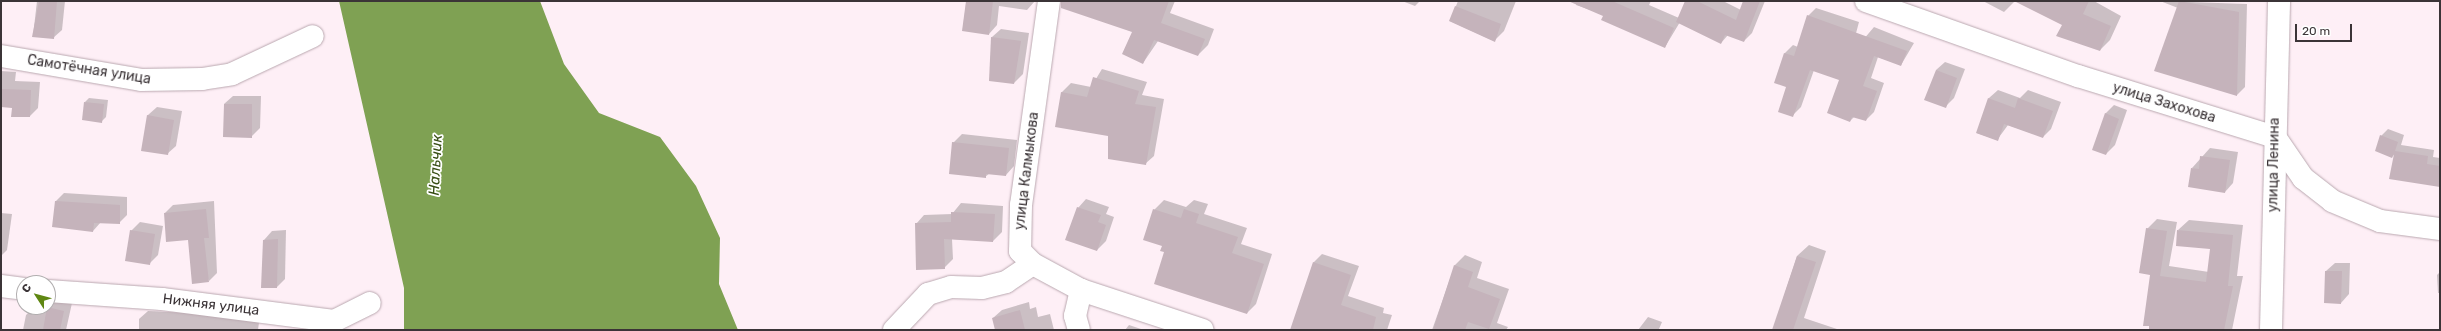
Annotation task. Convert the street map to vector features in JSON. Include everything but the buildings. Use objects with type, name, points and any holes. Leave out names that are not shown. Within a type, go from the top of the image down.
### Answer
[{"type":"street","name":"улица Калмыкова","points":[[1049,1],[1019,229],[1020,251],[1033,264],[1081,290],[1203,330]]},
{"type":"street","name":"улица Захохова","points":[[1866,1],[2078,76],[2275,137]]},
{"type":"street","name":"улица Ленина","points":[[2270,330],[2279,1]]},
{"type":"street","name":"Самотёчная улица","points":[[1,56],[141,80],[202,80],[232,74],[312,36]]},
{"type":"street","points":[[2275,137],[2303,178],[2332,201],[2380,221],[2440,229]]},
{"type":"street","points":[[894,330],[928,294],[951,287],[982,288],[1006,282],[1033,264]]},
{"type":"street","points":[[1,286],[16,288]]},
{"type":"street","points":[[1079,330],[1075,316],[1081,290]]},
{"type":"street","name":"Нижняя улица","points":[[56,292],[162,299],[334,321],[370,303]]},
{"type":"water","name":"Нальчик","points":[[339,1],[540,1],[564,64],[599,113],[660,137],[696,186],[720,238],[719,284],[738,330],[404,330],[404,288]]}]
